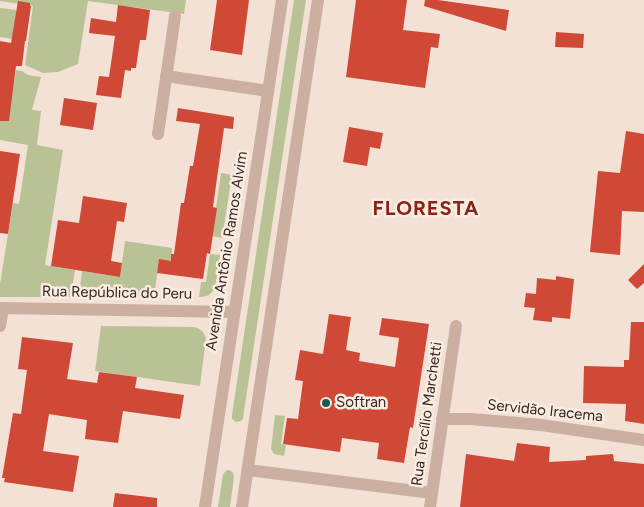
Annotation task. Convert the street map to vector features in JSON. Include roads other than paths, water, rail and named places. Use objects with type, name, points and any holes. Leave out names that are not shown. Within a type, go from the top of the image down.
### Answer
[{"type":"street","name":"Avenida Antônio Ramos Alvim","points":[[204,507],[282,0]]},
{"type":"street","points":[[312,0],[307,32],[312,40]]},
{"type":"street","points":[[242,507],[318,0]]},
{"type":"street","points":[[158,134],[175,16]]},
{"type":"street","points":[[166,76],[268,91]]},
{"type":"street","points":[[0,326],[1,308]]},
{"type":"street","name":"Rua República do Peru","points":[[1,308],[234,312]]},
{"type":"street","name":"Rua Tercílio Marchetti","points":[[430,507],[456,326]]},
{"type":"street","name":"Servidão Iracema","points":[[442,419],[541,424],[644,440]]},
{"type":"street","points":[[248,470],[432,492]]},
{"type":"place","name":"Softran","points":[[326,403]]},
{"type":"district","name":"FLORESTA","points":[[426,209]]}]
